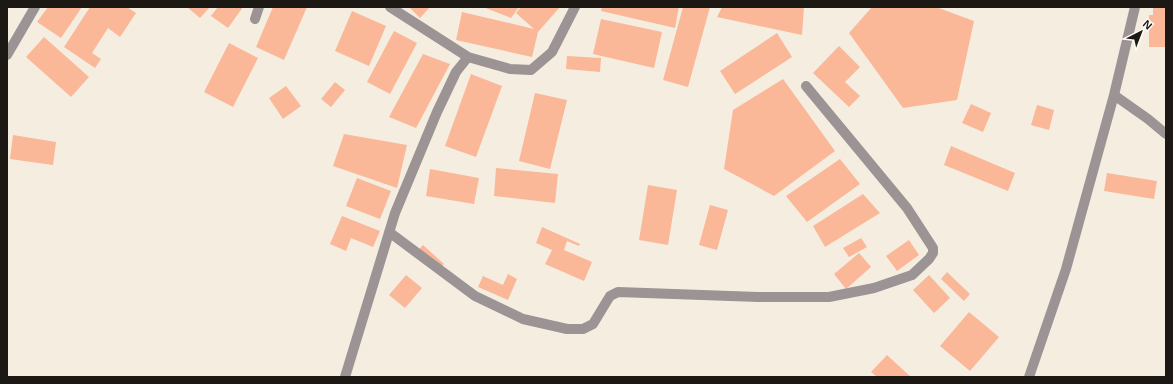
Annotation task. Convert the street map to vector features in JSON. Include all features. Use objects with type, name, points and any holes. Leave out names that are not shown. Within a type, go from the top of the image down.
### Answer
[{"type":"street","points":[[7,54],[35,7]]},
{"type":"street","points":[[255,19],[259,7]]},
{"type":"street","points":[[390,7],[468,57],[510,69],[531,70],[552,52],[575,7]]},
{"type":"street","points":[[1029,377],[1066,269],[1114,95],[1135,7]]},
{"type":"street","points":[[345,377],[395,213],[436,112],[456,72],[468,57]]},
{"type":"street","points":[[389,232],[475,296],[523,319],[567,329],[582,329],[593,324],[610,296],[618,292],[758,297],[829,297],[874,288],[912,275],[933,253],[933,248],[907,208],[806,86]]},
{"type":"street","points":[[1114,95],[1148,119],[1166,134]]},
{"type":"building","points":[[48,7],[82,7],[61,38],[37,22]]},
{"type":"building","points":[[90,7],[127,7],[136,13],[120,37],[108,28],[92,53],[101,59],[95,68],[64,47]]},
{"type":"building","points":[[187,7],[210,7],[200,18]]},
{"type":"building","points":[[218,7],[243,7],[228,28],[211,16]]},
{"type":"building","points":[[273,7],[307,7],[284,60],[256,47]]},
{"type":"building","points":[[409,7],[430,7],[420,18]]},
{"type":"building","points":[[483,7],[519,7],[511,18]]},
{"type":"building","points":[[521,7],[560,7],[538,32],[532,57],[456,40],[462,12],[534,29],[516,13]]},
{"type":"building","points":[[602,7],[679,7],[675,28],[601,11]]},
{"type":"building","points":[[683,7],[710,7],[688,87],[663,80]]},
{"type":"building","points":[[722,7],[804,7],[802,35],[717,17]]},
{"type":"building","points":[[872,7],[936,7],[974,21],[957,100],[903,108],[849,33]]},
{"type":"building","points":[[1153,7],[1166,7],[1166,47],[1149,47],[1149,15],[1153,15]]},
{"type":"building","points":[[352,11],[386,26],[369,66],[335,51]]},
{"type":"building","points":[[601,19],[662,32],[654,68],[593,54]]},
{"type":"building","points":[[394,31],[417,43],[390,94],[367,82]]},
{"type":"building","points":[[777,33],[792,57],[735,94],[720,71]]},
{"type":"building","points":[[44,37],[89,77],[71,97],[26,57]]},
{"type":"building","points":[[229,43],[258,58],[233,107],[204,92]]},
{"type":"building","points":[[839,46],[860,67],[845,82],[860,96],[849,107],[813,73]]},
{"type":"building","points":[[423,54],[450,64],[416,128],[389,117]]},
{"type":"building","points":[[567,56],[601,58],[600,72],[566,69]]},
{"type":"building","points":[[471,74],[502,86],[476,157],[445,146]]},
{"type":"building","points":[[783,79],[835,151],[774,196],[724,169],[733,110]]},
{"type":"building","points":[[335,82],[345,90],[331,107],[321,99]]},
{"type":"building","points":[[286,86],[301,106],[283,119],[269,98]]},
{"type":"building","points":[[535,93],[567,100],[550,169],[519,161]]},
{"type":"building","points":[[971,104],[991,113],[983,132],[962,123]]},
{"type":"building","points":[[1037,105],[1054,110],[1049,130],[1031,125]]},
{"type":"building","points":[[344,134],[407,145],[397,188],[333,166]]},
{"type":"building","points":[[13,135],[56,142],[53,165],[10,159]]},
{"type":"building","points":[[951,146],[1015,173],[1008,191],[944,165]]},
{"type":"building","points":[[840,159],[860,184],[807,222],[786,196]]},
{"type":"building","points":[[496,168],[558,174],[555,203],[494,196]]},
{"type":"building","points":[[430,169],[479,178],[474,204],[426,196]]},
{"type":"building","points":[[1107,173],[1157,181],[1154,199],[1104,191]]},
{"type":"building","points":[[357,178],[391,191],[380,219],[346,206]]},
{"type":"building","points":[[648,185],[677,190],[668,245],[639,240]]},
{"type":"building","points":[[863,194],[880,213],[825,247],[813,226]]},
{"type":"building","points":[[710,205],[728,210],[717,250],[699,245]]},
{"type":"building","points":[[342,216],[380,231],[373,247],[351,238],[346,251],[330,244]]},
{"type":"building","points":[[542,227],[580,244],[579,246],[567,241],[564,250],[592,262],[584,281],[545,264],[552,250],[536,243]]},
{"type":"building","points":[[861,238],[867,247],[849,257],[843,248]]},
{"type":"building","points":[[909,240],[919,255],[897,271],[886,256]]},
{"type":"building","points":[[423,245],[444,264],[436,272],[415,254]]},
{"type":"building","points":[[859,253],[871,267],[846,289],[834,274]]},
{"type":"building","points":[[947,272],[970,294],[964,301],[941,279]]},
{"type":"building","points":[[508,274],[517,279],[508,300],[478,287],[483,276],[503,285]]},
{"type":"building","points":[[406,275],[422,288],[405,308],[389,295]]},
{"type":"building","points":[[929,275],[950,298],[934,313],[913,290]]},
{"type":"building","points":[[969,312],[999,337],[970,371],[940,346]]},
{"type":"building","points":[[887,355],[911,377],[877,377],[871,372]]}]
